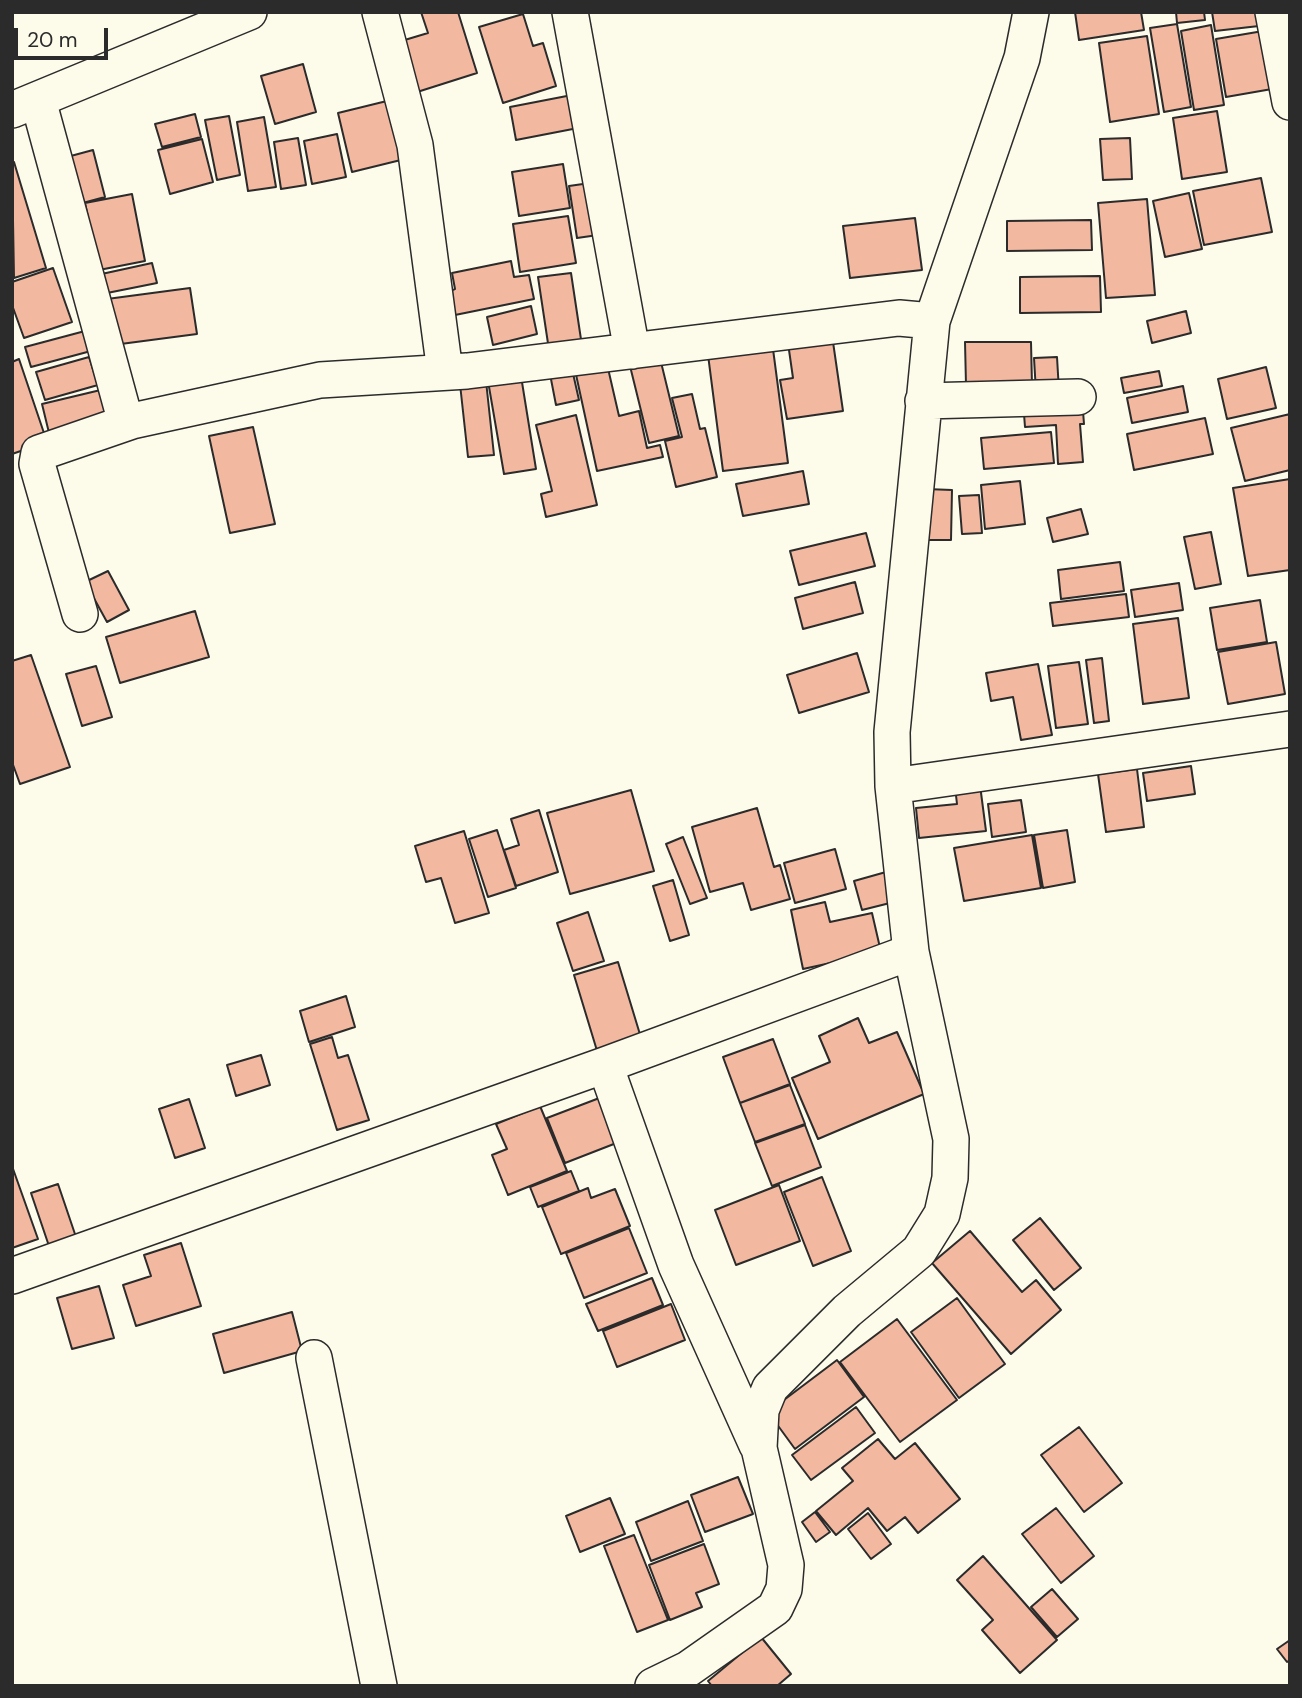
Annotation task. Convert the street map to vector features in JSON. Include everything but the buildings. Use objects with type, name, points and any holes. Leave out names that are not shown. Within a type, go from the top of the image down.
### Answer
[{"type":"street","points":[[126,424],[25,105],[249,12]]},
{"type":"street","points":[[380,12],[415,145],[445,373]]},
{"type":"street","points":[[570,12],[632,351]]},
{"type":"street","points":[[758,1448],[761,1410],[770,1388],[847,1311],[919,1251],[942,1214],[950,1178],[951,1139],[911,952],[894,786],[892,732],[932,321],[1022,58],[1031,12]]},
{"type":"street","points":[[1273,12],[1290,102]]},
{"type":"street","points":[[80,614],[37,457],[44,449],[126,424],[320,380],[445,373],[899,318],[932,321]]},
{"type":"street","points":[[923,401],[1078,397]]},
{"type":"street","points":[[894,786],[1290,729]]},
{"type":"street","points":[[12,1276],[605,1065],[911,952]]},
{"type":"street","points":[[605,1065],[676,1265],[758,1448],[786,1565],[784,1589],[775,1608],[694,1678],[653,1686]]},
{"type":"street","points":[[314,1358],[379,1686]]}]
